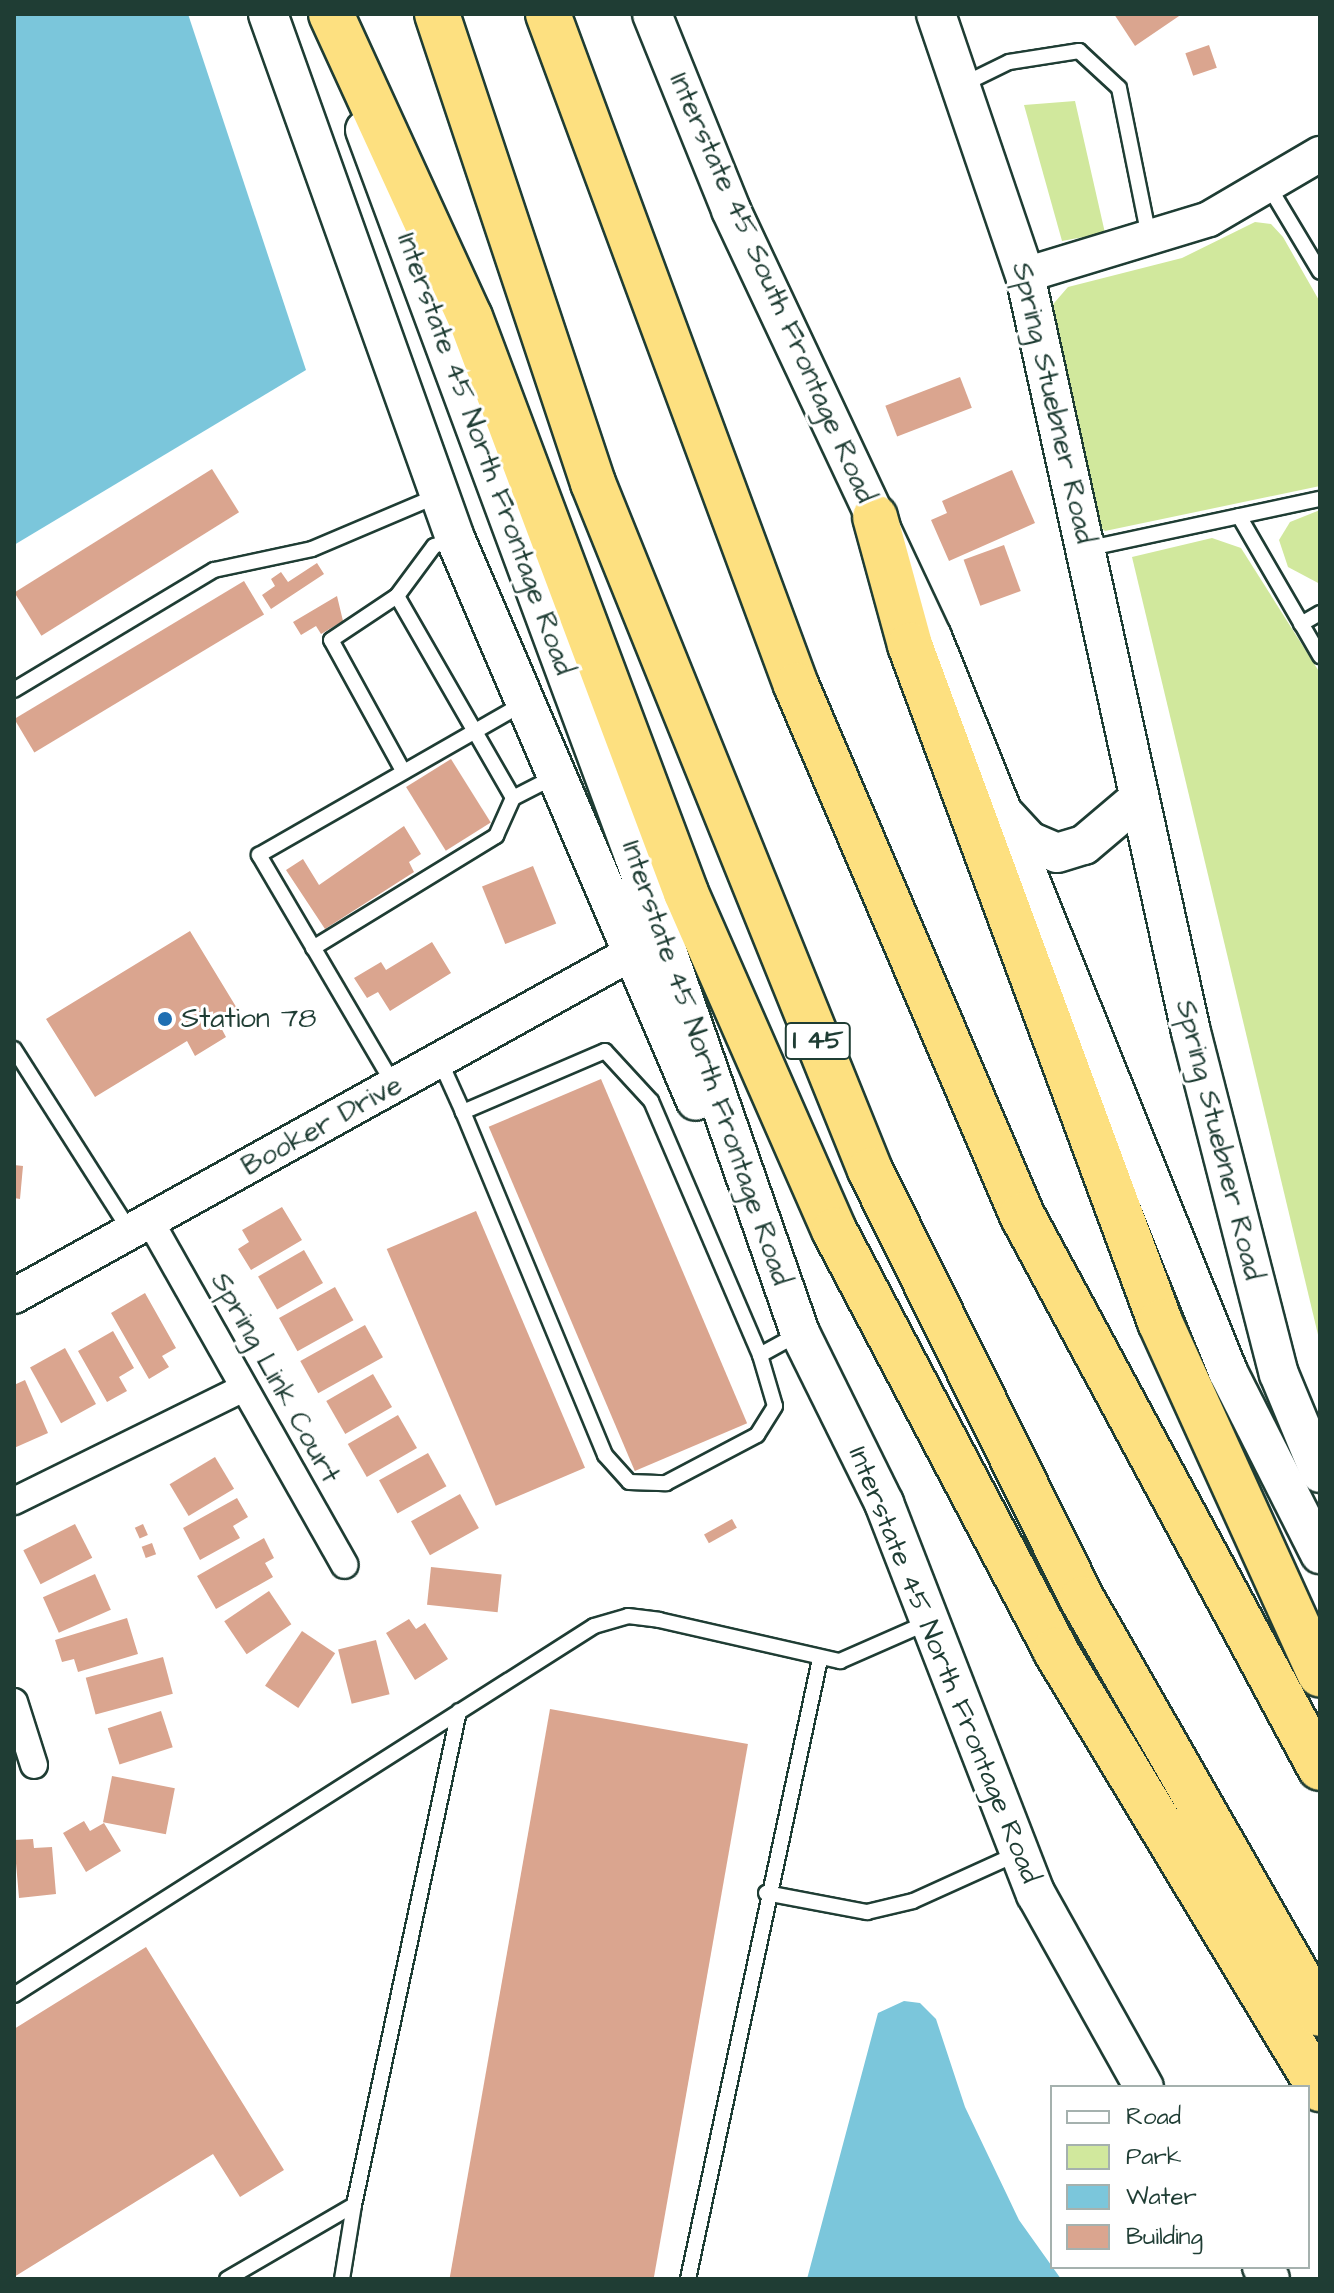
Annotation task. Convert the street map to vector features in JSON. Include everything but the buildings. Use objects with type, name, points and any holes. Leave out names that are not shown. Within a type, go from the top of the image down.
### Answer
[{"type":"highway","points":[[328,14],[470,317],[686,893],[834,1230],[1055,1650],[1320,2089]]},
{"type":"highway","name":"I 45","points":[[437,14],[593,483],[870,1170],[1082,1599],[1320,2014]]},
{"type":"highway","points":[[548,14],[796,685],[1022,1215],[1320,1768]]},
{"type":"highway","points":[[875,517],[910,645],[1160,1322],[1320,1674]]},
{"type":"main road","points":[[268,14],[455,538],[630,954],[800,1333]]},
{"type":"main road","name":"Interstate 45 North Frontage Road","points":[[328,14],[800,1333],[884,1503],[1020,1853],[1143,2085]]},
{"type":"main road","name":"Interstate 45 South Frontage Road","points":[[652,14],[731,210],[875,517]]},
{"type":"main road","name":"Spring Stuebner Road","points":[[936,14],[964,84],[1025,275],[1086,549],[1136,801],[1279,1374],[1320,1473]]},
{"type":"main road","points":[[875,517],[932,637],[997,807],[1228,1372],[1320,1554]]},
{"type":"main road","points":[[997,807],[1029,841],[1057,853],[1084,845],[1136,801]]},
{"type":"street","points":[[1025,275],[1150,241],[1268,185],[1320,154]]},
{"type":"street","name":"Booker Drive","points":[[14,1296],[630,954]]},
{"type":"street","name":"Spring Link Court","points":[[140,1226],[345,1565]]},
{"type":"street","points":[[14,1501],[240,1390]]},
{"type":"street","points":[[14,1702],[34,1765]]},
{"type":"lane","points":[[964,84],[1009,62],[1079,51],[1119,88],[1150,241]]},
{"type":"lane","points":[[1268,185],[1320,272]]},
{"type":"lane","points":[[14,690],[214,570],[312,549],[439,495]]},
{"type":"lane","points":[[1086,549],[1320,499]]},
{"type":"lane","points":[[1239,516],[1320,656]]},
{"type":"lane","points":[[402,769],[331,640],[397,596],[434,546],[455,538]]},
{"type":"lane","points":[[397,596],[513,798]]},
{"type":"lane","points":[[1301,624],[1320,613]]},
{"type":"lane","points":[[394,1086],[259,855],[472,727],[523,704]]},
{"type":"lane","points":[[313,948],[496,836],[513,798],[554,777]]},
{"type":"lane","points":[[14,1049],[140,1226]]},
{"type":"lane","points":[[440,1061],[605,1455],[629,1482],[666,1483],[757,1435],[775,1406],[760,1355],[651,1101],[605,1051],[463,1112]]},
{"type":"lane","points":[[760,1355],[800,1333]]},
{"type":"lane","points":[[14,1995],[594,1626],[628,1616],[820,1659],[864,1653],[929,1622]]},
{"type":"lane","points":[[688,2279],[766,1893],[820,1659]]},
{"type":"lane","points":[[342,2279],[354,2205],[459,1711]]},
{"type":"lane","points":[[766,1893],[867,1912],[913,1901],[1020,1853]]},
{"type":"lane","points":[[227,2279],[354,2205]]},
{"type":"green space","points":[[1075,101],[1105,233],[1062,241],[1024,105]]},
{"type":"green space","points":[[1255,222],[1271,224],[1283,237],[1320,302],[1320,486],[1105,531],[1091,519],[1048,310],[1068,287],[1182,258]]},
{"type":"green space","points":[[1320,510],[1320,584],[1288,567],[1279,540],[1290,522]]},
{"type":"green space","points":[[1212,538],[1241,548],[1320,673],[1320,1343],[1132,557]]},
{"type":"water","points":[[14,14],[188,14],[306,370],[14,545]]},
{"type":"water","points":[[904,2001],[920,2003],[936,2019],[965,2107],[1019,2220],[1050,2264],[1050,2269],[1054,2269],[1061,2279],[807,2279],[878,2013]]},
{"type":"place","name":"Station 78","points":[[165,1019]]}]
